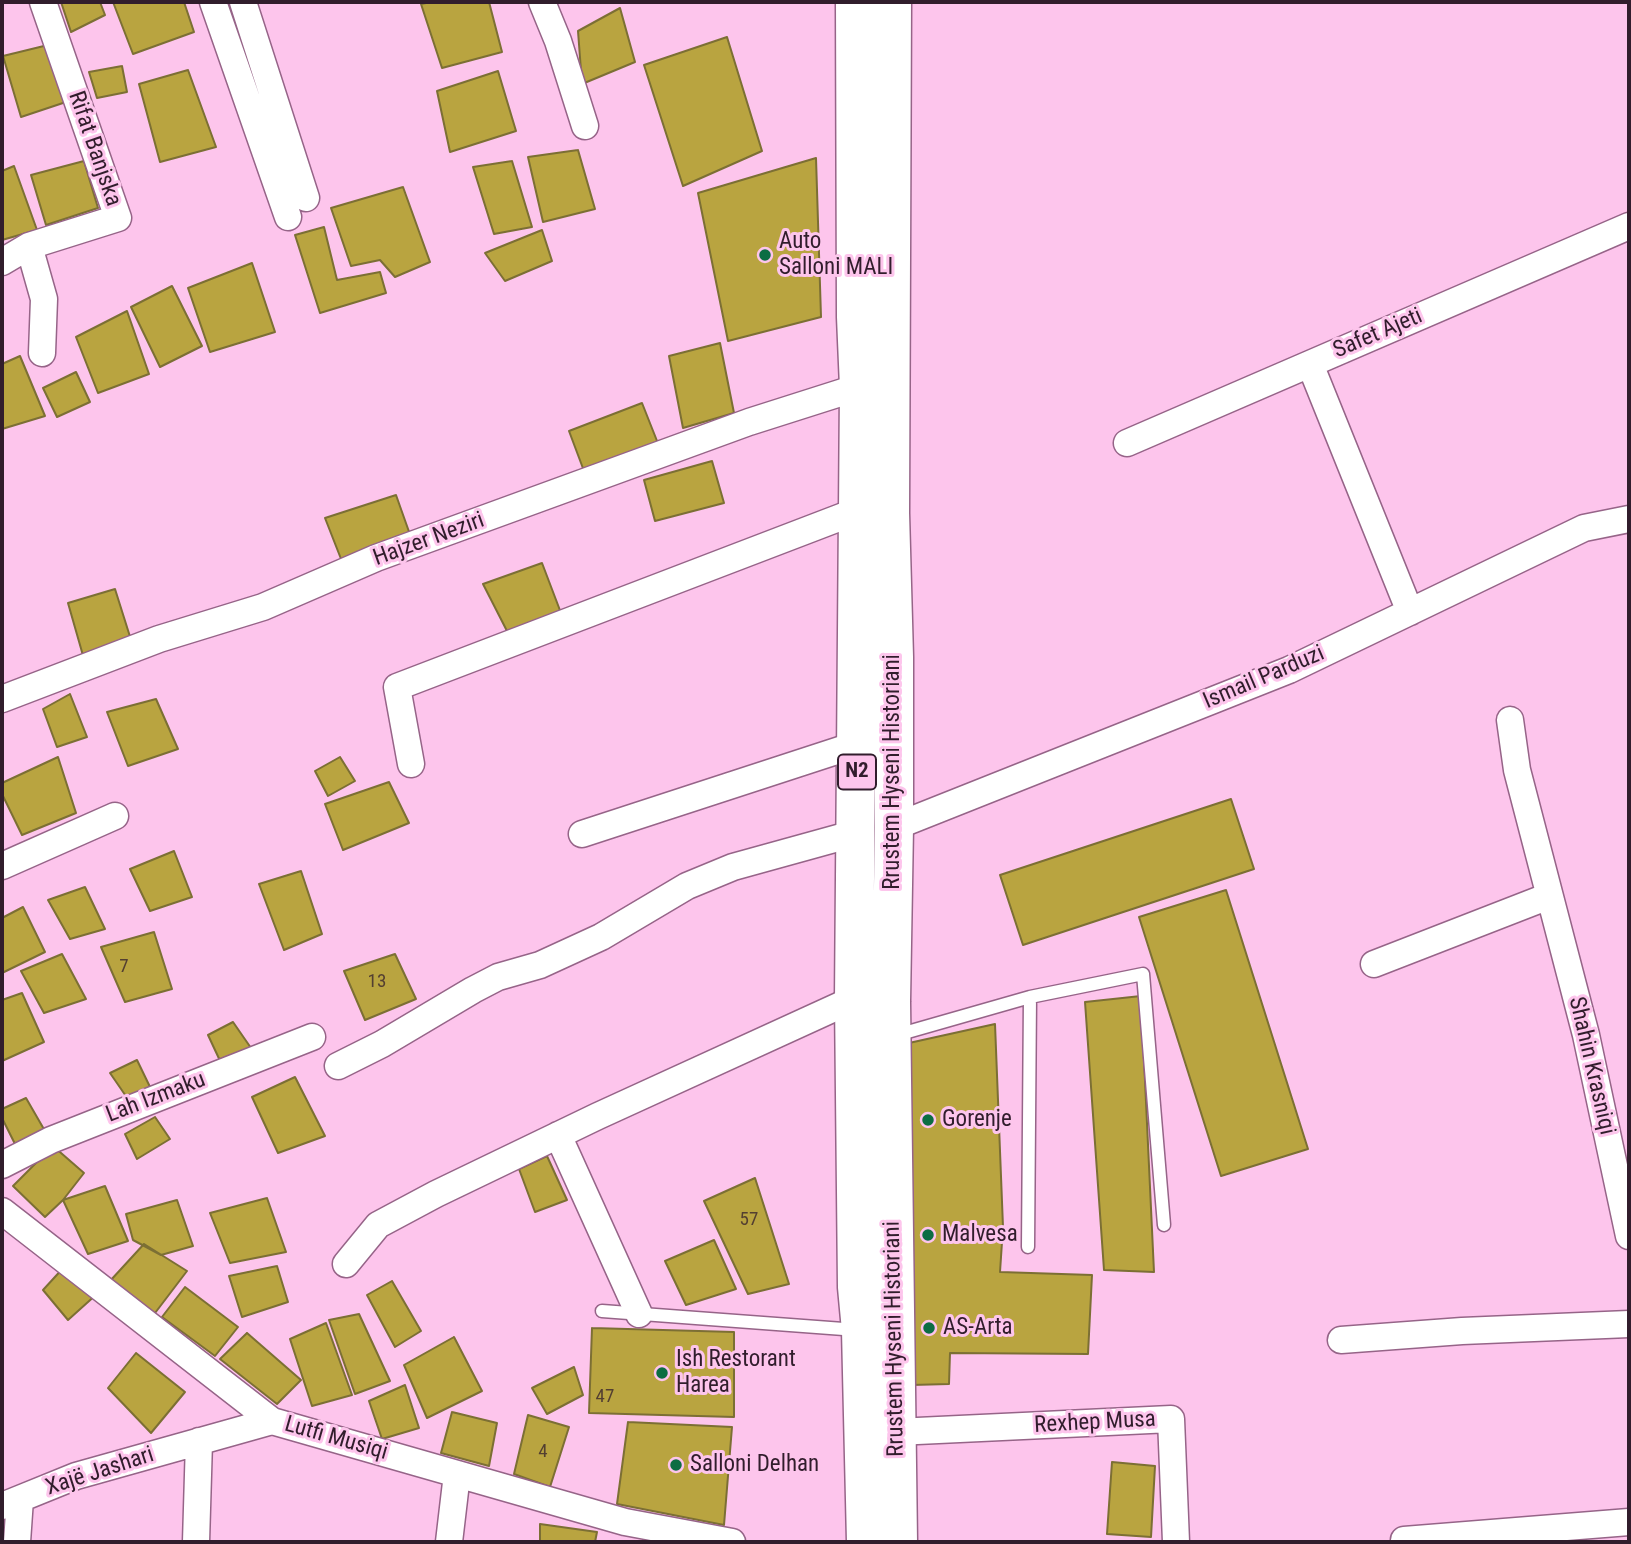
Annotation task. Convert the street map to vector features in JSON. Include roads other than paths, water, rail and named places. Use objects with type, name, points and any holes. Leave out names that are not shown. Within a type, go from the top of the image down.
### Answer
[{"type":"main road","name":"Rrustem Hyseni Historiani","points":[[855,2],[856,317],[859,387],[854,999],[857,1287],[866,1542]]},
{"type":"main road","name":"Rrustem Hyseni Historiani","points":[[892,2],[890,513],[894,657],[894,827],[891,1037],[898,1542]]},
{"type":"street","name":"Rifat Banjska","points":[[2,262],[29,246],[118,218],[43,2]]},
{"type":"street","points":[[213,2],[288,217]]},
{"type":"street","points":[[243,2],[306,198]]},
{"type":"street","points":[[542,2],[558,41],[585,126]]},
{"type":"street","name":"Safet Ajeti","points":[[1127,443],[1629,226]]},
{"type":"street","points":[[29,246],[44,299],[42,353]]},
{"type":"street","points":[[1310,364],[1410,612]]},
{"type":"street","name":"Hajzer Neziri","points":[[2,699],[159,639],[263,607],[376,558],[749,422],[859,387]]},
{"type":"street","points":[[411,764],[397,687],[857,511]]},
{"type":"street","name":"Ismail Parduzi","points":[[894,827],[1289,670],[1584,528],[1629,520]]},
{"type":"street","name":"Shahin Krasniqi","points":[[1510,720],[1517,770],[1586,1035],[1629,1236]]},
{"type":"street","name":"Rrustem Hyseni Historiani","points":[[582,834],[858,744]]},
{"type":"street","points":[[2,866],[115,816]]},
{"type":"street","points":[[338,1066],[382,1044],[498,977],[540,965],[601,937],[687,886],[733,867],[856,833]]},
{"type":"street","points":[[1374,964],[1549,896]]},
{"type":"street","points":[[346,1264],[378,1225],[558,1135],[854,999]]},
{"type":"street","name":"Lah Izmaku","points":[[2,1165],[51,1140],[312,1037]]},
{"type":"street","points":[[558,1135],[639,1314]]},
{"type":"street","name":"Lutfi Musiqi","points":[[2,1210],[272,1421],[457,1474],[624,1532],[732,1542]]},
{"type":"street","points":[[1341,1340],[1462,1331],[1629,1324]]},
{"type":"street","name":"Rexhep Musa","points":[[896,1432],[1171,1419],[1176,1542]]},
{"type":"street","name":"Xajë Jashari","points":[[11,1502],[76,1476],[272,1421]]},
{"type":"street","points":[[197,1542],[199,1441]]},
{"type":"street","points":[[449,1542],[457,1474]]},
{"type":"street","points":[[11,1502],[17,1542]]},
{"type":"street","points":[[1404,1540],[1629,1522]]},
{"type":"lane","points":[[891,1037],[1030,997],[1143,974],[1164,1225]]},
{"type":"lane","points":[[1028,1247],[1030,997]]},
{"type":"lane","points":[[602,1311],[860,1331]]},
{"type":"place","name":"Auto Salloni MALI","points":[[765,255]]},
{"type":"place","name":"Gorenje","points":[[928,1120]]},
{"type":"place","name":"Malvesa","points":[[928,1235]]},
{"type":"place","name":"AS-Arta","points":[[929,1328]]},
{"type":"place","name":"Ish Restorant Harea","points":[[662,1373]]},
{"type":"place","name":"Salloni Delhan","points":[[676,1465]]}]
